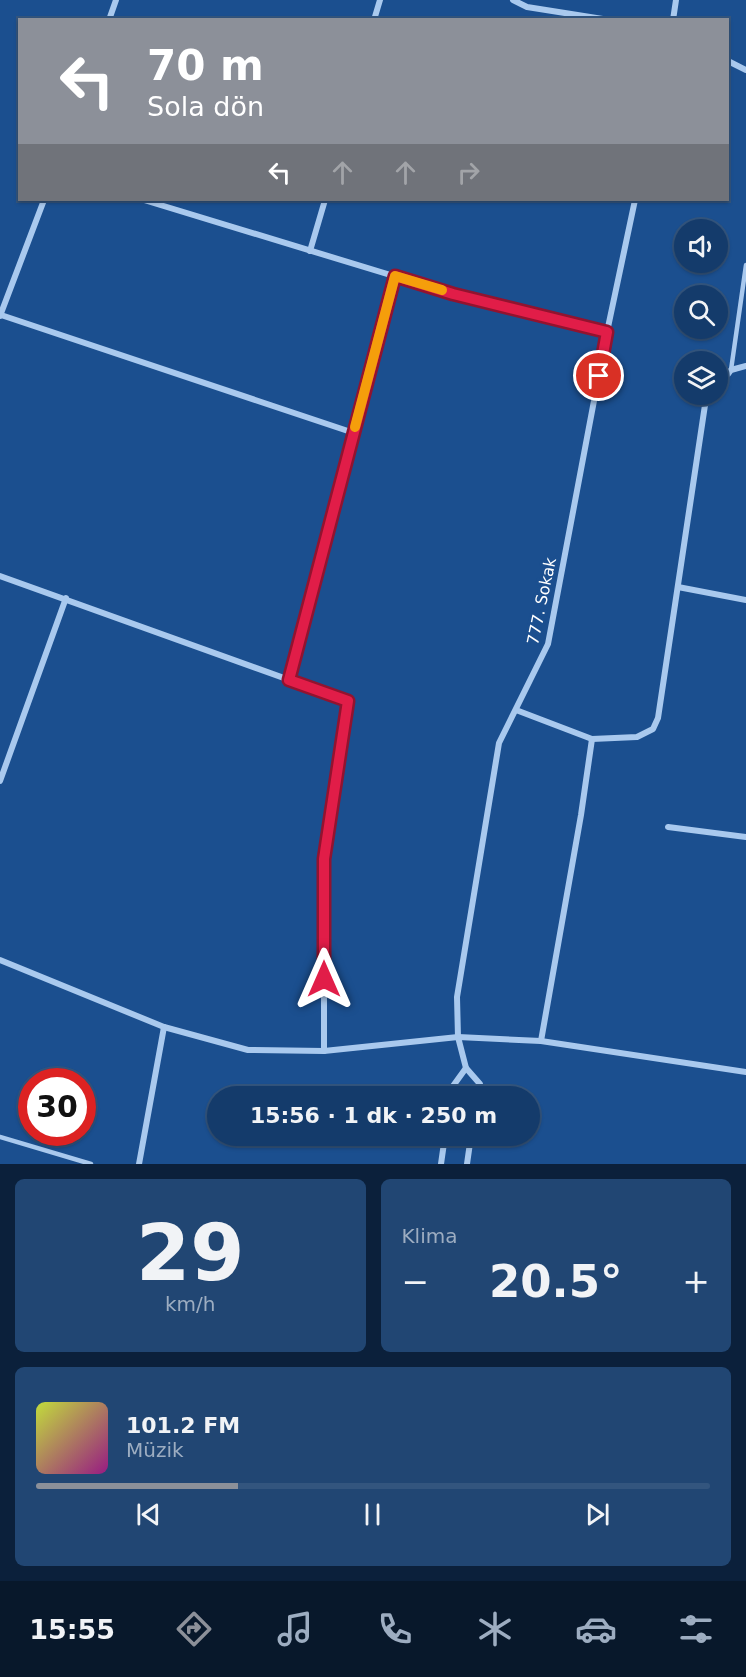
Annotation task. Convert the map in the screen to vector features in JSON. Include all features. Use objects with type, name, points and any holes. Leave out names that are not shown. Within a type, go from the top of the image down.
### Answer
[{"type":"street","points":[[110,18],[116,0]]},
{"type":"street","points":[[375,18],[380,0]]},
{"type":"street","points":[[513,0],[599,18]]},
{"type":"street","points":[[673,18],[676,0]]},
{"type":"street","points":[[729,62],[746,70]]},
{"type":"street","points":[[44,201],[0,316],[354,433]]},
{"type":"street","points":[[147,201],[453,294],[607,332]]},
{"type":"street","points":[[310,251],[325,201]]},
{"type":"street","name":"777. Sokak","points":[[480,1086],[466,1068],[458,1037],[458,997],[499,743],[548,644],[607,332],[636,201]]},
{"type":"street","points":[[289,680],[395,276]]},
{"type":"street","points":[[728,374],[731,370],[746,366]]},
{"type":"street","points":[[516,710],[592,739],[637,737],[653,729],[658,718],[705,405]]},
{"type":"street","points":[[0,576],[348,701],[324,859],[324,1051]]},
{"type":"street","points":[[678,587],[746,600]]},
{"type":"street","points":[[0,781],[66,598]]},
{"type":"street","points":[[541,1041],[581,815],[592,739]]},
{"type":"street","points":[[668,827],[746,837]]},
{"type":"street","points":[[0,960],[164,1027],[248,1050],[324,1051],[458,1037],[541,1041],[746,1071]]},
{"type":"street","points":[[139,1164],[164,1027]]},
{"type":"street","points":[[453,1086],[466,1068]]},
{"type":"street","points":[[441,1164],[444,1146]]},
{"type":"street","points":[[467,1164],[470,1146]]},
{"type":"lane","points":[[731,370],[746,265]]},
{"type":"lane","points":[[0,1137],[91,1164]]},
{"type":"slow traffic","points":[[355,427],[395,276],[442,290]]},
{"type":"route","points":[[324,979],[324,859],[348,701],[289,680],[395,276],[453,294],[607,332],[599,376]]}]
